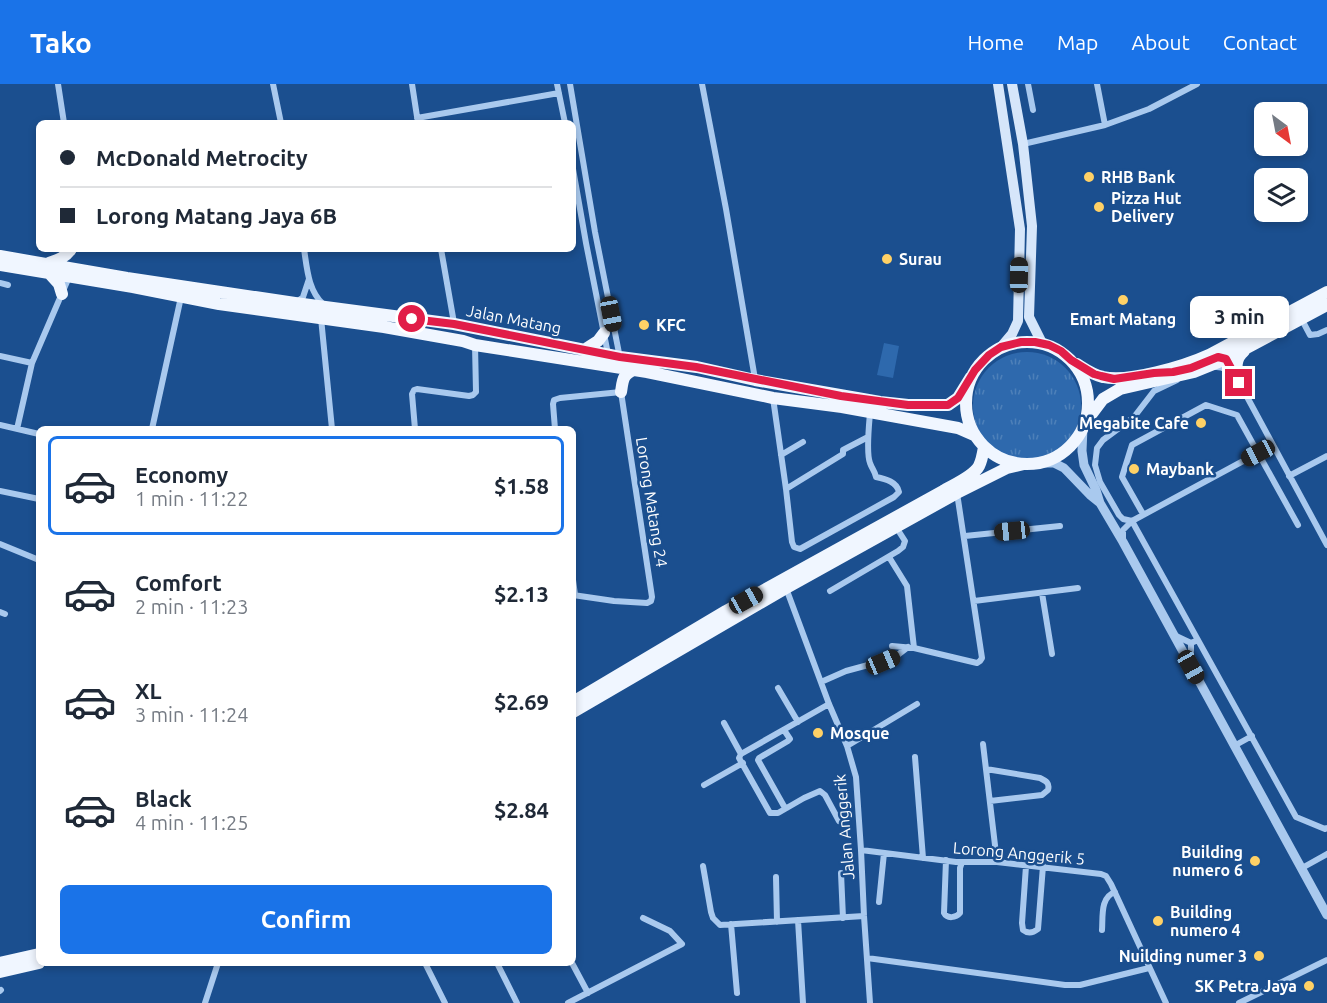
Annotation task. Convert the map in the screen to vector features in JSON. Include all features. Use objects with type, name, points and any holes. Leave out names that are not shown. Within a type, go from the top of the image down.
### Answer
[{"type":"main road","points":[[998,84],[1020,229],[1018,321],[1012,334],[1001,347],[984,359],[971,376],[966,396],[966,409],[974,435],[984,447],[999,458],[1024,464]]},
{"type":"main road","points":[[1012,84],[1023,144],[1032,226],[1029,317],[1042,343]]},
{"type":"main road","points":[[62,294],[48,268],[69,252]]},
{"type":"main road","name":"Jalan Matang","points":[[0,256],[69,272],[128,278],[295,303],[324,313],[475,345],[615,363],[696,367],[880,402],[948,405],[958,398],[971,376]]},
{"type":"main road","name":"Jalan Matang","points":[[0,265],[48,268]]},
{"type":"main road","name":"Jalan Matang","points":[[69,272],[86,279],[243,308],[454,324],[584,350],[634,370],[773,398],[842,407],[958,428],[974,435]]},
{"type":"main road","points":[[1001,347],[1021,342],[1042,343],[1061,351],[1094,374],[1114,379],[1154,373],[1190,364],[1209,356],[1327,292]]},
{"type":"main road","points":[[576,710],[786,588],[957,493],[1007,468],[1039,463],[1053,458],[1076,440],[1103,399],[1120,389],[1199,370],[1226,359],[1327,305]]},
{"type":"main road","points":[[584,350],[598,341],[604,333]]},
{"type":"main road","points":[[1239,383],[1237,359],[1240,354],[1257,342]]},
{"type":"main road","points":[[1154,373],[1191,368],[1218,357],[1226,359]]},
{"type":"main road","points":[[1071,360],[1082,375],[1088,392],[1088,410],[1084,425]]},
{"type":"main road","points":[[621,392],[624,377],[634,370]]},
{"type":"main road","points":[[576,700],[726,611],[943,491],[977,469],[984,447]]},
{"type":"main road","points":[[0,963],[36,955]]},
{"type":"main road","points":[[0,972],[36,964]]},
{"type":"street","points":[[58,84],[64,120]]},
{"type":"street","points":[[273,84],[280,120]]},
{"type":"street","points":[[412,84],[418,120]]},
{"type":"street","points":[[557,84],[564,120]]},
{"type":"street","points":[[570,84],[602,266],[615,363]]},
{"type":"street","points":[[702,84],[755,380]]},
{"type":"street","points":[[1028,84],[1033,110]]},
{"type":"street","points":[[1097,84],[1105,125]]},
{"type":"street","points":[[1023,144],[1105,125],[1149,109],[1197,84]]},
{"type":"street","points":[[423,120],[559,93]]},
{"type":"street","points":[[576,186],[604,333],[615,363]]},
{"type":"street","points":[[17,429],[32,363],[62,294],[69,272],[71,252]]},
{"type":"street","points":[[304,252],[309,279],[324,313],[332,426]]},
{"type":"street","points":[[442,252],[454,324]]},
{"type":"street","points":[[591,268],[602,266]]},
{"type":"street","points":[[295,303],[303,297],[309,279]]},
{"type":"street","points":[[0,283],[8,285]]},
{"type":"street","points":[[153,426],[182,297]]},
{"type":"street","points":[[1301,318],[1310,335],[1327,330]]},
{"type":"street","points":[[415,426],[412,394],[414,390],[469,396],[476,392],[475,345]]},
{"type":"street","points":[[0,356],[32,363]]},
{"type":"street","points":[[1226,359],[1303,501],[1324,533],[1327,545]]},
{"type":"street","name":"Lorong Matang 24","points":[[576,595],[647,603],[652,597],[615,363]]},
{"type":"street","points":[[1132,521],[1123,519],[1119,515],[1100,482],[1095,465],[1097,448],[1103,440],[1134,417],[1154,391],[1199,370],[1219,366],[1226,369],[1239,383]]},
{"type":"street","points":[[555,426],[554,400],[621,392]]},
{"type":"street","points":[[773,398],[792,542],[794,547],[800,549],[894,497],[899,492],[894,483],[876,477],[870,463],[868,437],[870,413]]},
{"type":"street","points":[[1143,514],[1122,477],[1132,445],[1206,405],[1237,415],[1298,525]]},
{"type":"street","points":[[0,425],[36,433]]},
{"type":"street","points":[[1084,425],[1082,451],[1084,465],[1100,503],[1327,915]]},
{"type":"street","points":[[786,489],[843,454],[843,450],[868,437]]},
{"type":"street","points":[[781,455],[803,442]]},
{"type":"street","points":[[1123,542],[1124,530],[1132,521],[1258,453]]},
{"type":"street","points":[[1289,476],[1327,456]]},
{"type":"street","points":[[1039,463],[1054,463],[1064,468],[1100,503]]},
{"type":"street","points":[[0,491],[36,498]]},
{"type":"street","points":[[892,646],[977,663],[982,658],[957,493]]},
{"type":"street","points":[[1288,508],[1303,501]]},
{"type":"street","points":[[1132,521],[1194,641],[1252,736],[1296,817],[1327,828]]},
{"type":"street","points":[[965,536],[1060,526]]},
{"type":"street","points":[[830,591],[898,551],[905,543],[896,527]]},
{"type":"street","points":[[0,544],[36,559]]},
{"type":"street","points":[[889,557],[907,586],[911,648]]},
{"type":"street","name":"Jalan Anggerik","points":[[786,588],[847,746],[856,777],[870,1003]]},
{"type":"street","points":[[974,600],[1078,588]]},
{"type":"street","points":[[1042,592],[1052,654]]},
{"type":"street","points":[[1174,635],[1194,641]]},
{"type":"street","points":[[1191,667],[1194,641]]},
{"type":"street","points":[[821,682],[846,671],[883,662],[911,648]]},
{"type":"street","points":[[778,688],[798,722]]},
{"type":"street","points":[[741,754],[829,704]]},
{"type":"street","points":[[847,746],[917,704]]},
{"type":"street","points":[[724,723],[741,754],[739,758],[770,813],[778,813],[820,791],[825,795],[838,821]]},
{"type":"street","points":[[784,729],[788,741],[758,760],[785,808]]},
{"type":"street","points":[[1234,746],[1252,736]]},
{"type":"street","points":[[983,744],[997,862]]},
{"type":"street","points":[[915,757],[923,858]]},
{"type":"street","points":[[704,785],[743,763]]},
{"type":"street","points":[[986,769],[1040,778],[1049,786],[1042,795],[990,801]]},
{"type":"street","name":"Lorong Anggerik 5","points":[[861,850],[962,862],[1043,866],[1106,876],[1166,1003]]},
{"type":"street","points":[[879,902],[884,853]]},
{"type":"street","points":[[1302,868],[1327,854]]},
{"type":"street","points":[[946,860],[944,913],[949,917],[960,914],[962,862]]},
{"type":"street","points":[[704,866],[711,912],[720,925],[864,916]]},
{"type":"street","points":[[1026,866],[1022,927],[1024,931],[1030,933],[1035,932],[1038,926],[1043,866]]},
{"type":"street","points":[[841,873],[843,918]]},
{"type":"street","points":[[776,877],[777,922]]},
{"type":"street","points":[[1102,930],[1104,900],[1109,894],[1115,892]]},
{"type":"street","points":[[568,1003],[581,1000],[588,993],[682,944],[670,931],[643,918]]},
{"type":"street","points":[[798,920],[803,1003]]},
{"type":"street","points":[[731,924],[737,993]]},
{"type":"street","points":[[867,958],[1065,985],[1080,985],[1149,968]]},
{"type":"street","points":[[1239,1003],[1327,960]]},
{"type":"street","points":[[205,1003],[217,966]]},
{"type":"street","points":[[426,966],[445,1003]]},
{"type":"street","points":[[498,966],[517,1003]]},
{"type":"street","points":[[574,966],[588,993]]},
{"type":"green space","points":[[884,343],[899,346],[893,378],[877,375]]},
{"type":"green space","points":[[1027,352],[1048,356],[1065,368],[1077,385],[1081,406],[1077,427],[1065,444],[1048,456],[1027,460],[1006,456],[989,444],[977,427],[973,406],[977,385],[989,368],[1006,356]]},
{"type":"place","name":"RHB Bank","points":[[1089,177]]},
{"type":"place","name":"Pizza Hut Delivery","points":[[1099,207]]},
{"type":"place","name":"Surau","points":[[887,259]]},
{"type":"place","name":"Emart Matang","points":[[1123,300]]},
{"type":"place","name":"KFC","points":[[644,325]]},
{"type":"place","name":"Megabite Cafe","points":[[1201,423]]},
{"type":"place","name":"Maybank","points":[[1134,469]]},
{"type":"place","name":"Mosque","points":[[818,733]]},
{"type":"place","name":"Building numero 6","points":[[1255,861]]},
{"type":"place","name":"Building numero 4","points":[[1158,921]]},
{"type":"place","name":"Nuilding numer 3","points":[[1259,956]]},
{"type":"place","name":"SK Petra Jaya","points":[[1309,986]]},
{"type":"route","points":[[412,319],[454,324],[620,357],[696,367],[841,396],[908,405],[948,405],[958,398],[984,359],[1001,347],[1028,341],[1049,345],[1094,374],[1114,379],[1173,372],[1191,368],[1218,357],[1226,359],[1239,383]]}]
